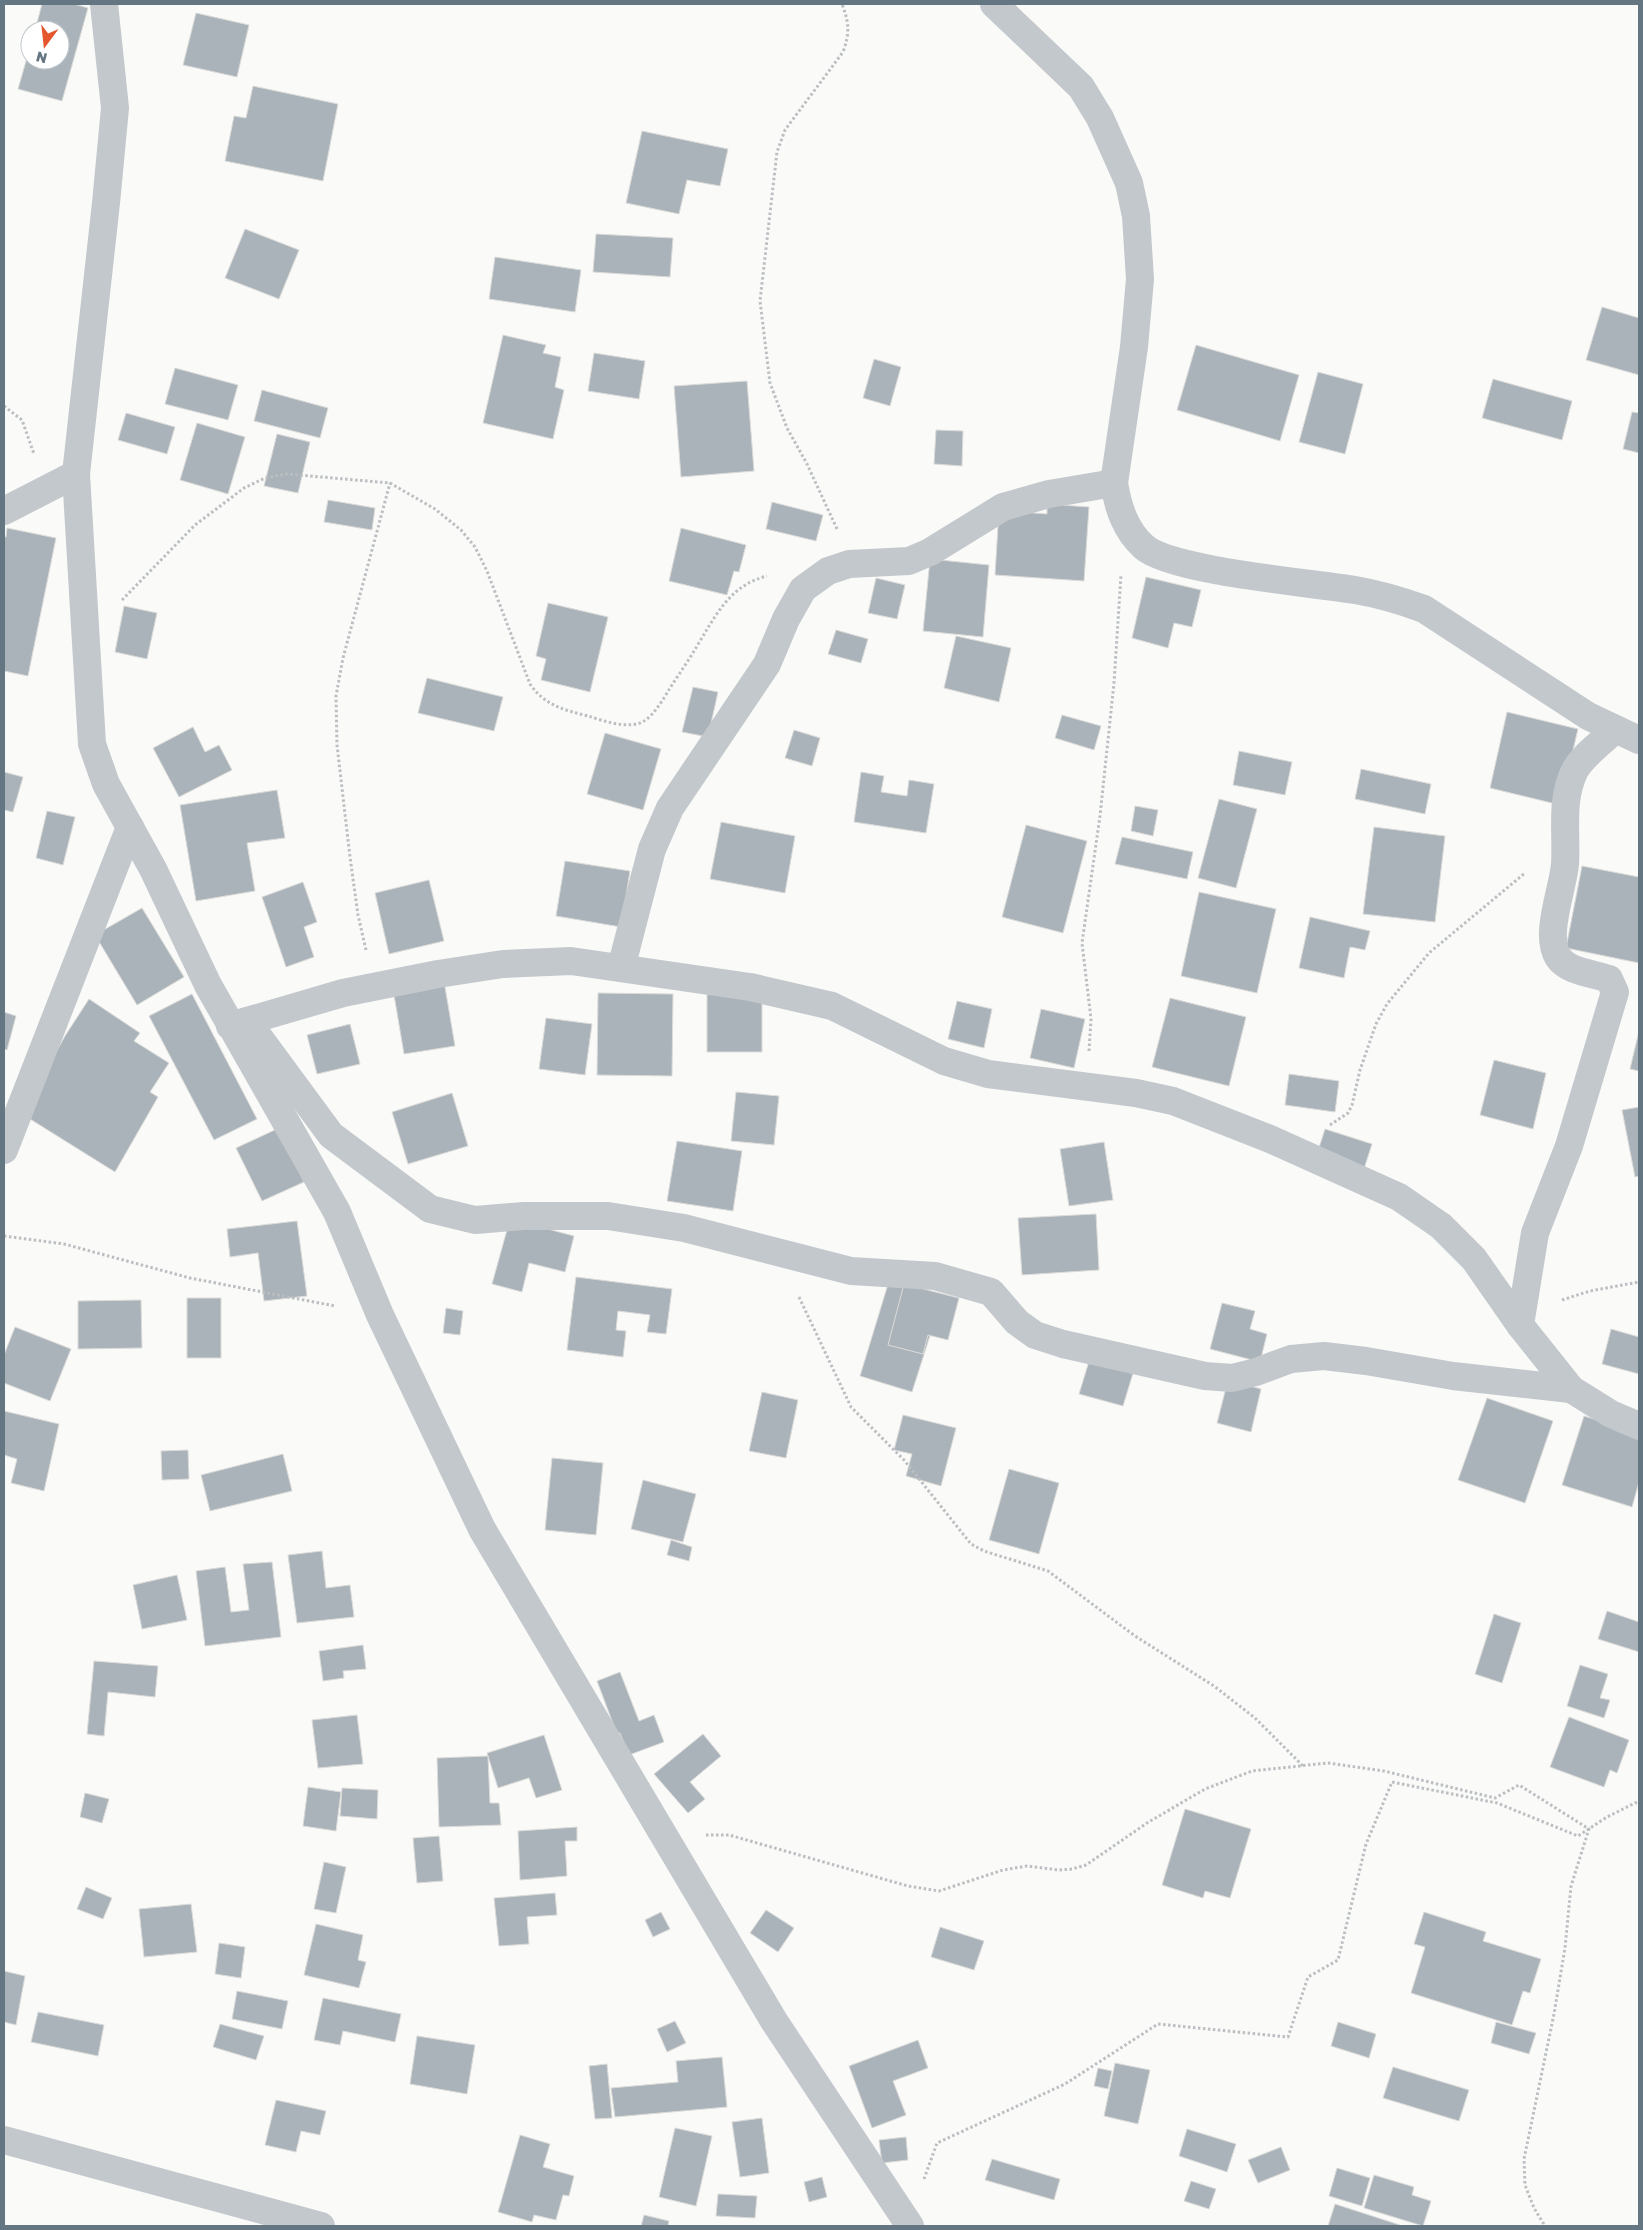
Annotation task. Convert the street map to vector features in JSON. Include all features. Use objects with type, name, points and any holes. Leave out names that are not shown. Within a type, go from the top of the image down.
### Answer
[{"type":"street","points":[[104,4],[115,108],[76,474],[92,744],[106,784],[238,1024],[337,1212],[380,1315],[482,1529],[774,2021],[910,2224]]},
{"type":"street","points":[[994,4],[1081,87],[1100,118],[1129,183],[1136,216],[1140,279],[1134,347],[1114,483],[1118,505],[1130,530],[1145,548],[1171,559],[1208,568],[1357,590],[1396,599],[1424,609],[1588,716],[1639,740]]},
{"type":"street","points":[[4,511],[76,474]]},
{"type":"street","points":[[621,968],[652,849],[670,808],[767,664],[794,601],[803,589],[828,571],[849,564],[909,561],[930,552],[1003,507],[1049,494],[1114,483]]},
{"type":"street","points":[[1521,1319],[1535,1233],[1569,1146],[1615,992],[1609,979],[1564,964],[1556,955],[1553,924],[1563,878],[1566,842],[1564,818],[1570,784],[1576,770],[1586,756],[1614,729]]},
{"type":"street","points":[[4,1150],[130,827]]},
{"type":"street","points":[[238,1024],[343,993],[438,974],[503,964],[571,961],[750,986],[832,1006],[944,1061],[988,1074],[1136,1093],[1173,1101],[1270,1139],[1399,1197],[1441,1226],[1474,1259],[1521,1319],[1571,1389],[1611,1414],[1639,1426]]},
{"type":"street","points":[[238,1024],[331,1135],[430,1208],[475,1220],[524,1216],[608,1216],[684,1228],[851,1271],[935,1276],[990,1292],[1017,1322],[1035,1335],[1063,1344],[1204,1376],[1232,1378],[1256,1372],[1291,1359],[1324,1356],[1453,1376],[1571,1389]]},
{"type":"street","points":[[4,2140],[321,2226]]},
{"type":"path","points":[[842,4],[849,27],[849,38],[843,52],[785,130],[776,152],[760,301],[770,384],[787,428],[807,464],[837,529],[849,564]]},
{"type":"path","points":[[4,406],[22,420],[45,490]]},
{"type":"path","points":[[86,638],[195,525],[244,488],[265,478],[287,474],[390,483],[435,509],[460,530],[475,548],[486,571],[530,684],[538,695],[550,705],[605,721],[631,725],[644,721],[662,701],[718,610],[734,591],[753,579],[773,575],[815,580]]},
{"type":"path","points":[[375,987],[358,915],[350,857],[337,745],[336,696],[343,658],[390,483]]},
{"type":"path","points":[[1086,1087],[1091,1019],[1082,943],[1100,816],[1114,683],[1120,582],[1130,530]]},
{"type":"path","points":[[1326,1126],[1348,1113],[1352,1106],[1360,1070],[1376,1024],[1387,1004],[1430,953],[1521,876],[1566,842]]},
{"type":"path","points":[[4,1236],[64,1244],[190,1278],[380,1315]]},
{"type":"path","points":[[776,1251],[851,1407],[904,1460],[971,1544],[1048,1571],[1135,1636],[1221,1691],[1255,1718],[1304,1766]]},
{"type":"path","points":[[1521,1319],[1590,1291],[1639,1282]]},
{"type":"path","points":[[665,1837],[729,1835],[908,1886],[938,1891],[1003,1870],[1026,1866],[1072,1870],[1086,1865],[1167,1810],[1205,1789],[1252,1771],[1328,1763],[1384,1771],[1495,1798],[1519,1785],[1589,1829]]},
{"type":"path","points":[[910,2224],[937,2142],[1065,2084],[1158,2024],[1288,2036],[1308,1977],[1338,1960],[1366,1844],[1392,1782],[1497,1803],[1578,1836],[1606,1817],[1639,1802]]},
{"type":"path","points":[[1545,2226],[1534,2208],[1525,2185],[1524,2159],[1554,2014],[1565,1948],[1571,1886],[1589,1829]]},
{"type":"building","points":[[42,4],[74,4],[88,8],[62,101],[18,89],[23,70],[70,70],[70,20],[38,20]]},
{"type":"building","points":[[196,13],[249,25],[237,77],[183,65]]},
{"type":"building","points":[[253,86],[338,104],[323,181],[225,161],[234,116],[246,118]]},
{"type":"building","points":[[642,131],[728,149],[720,186],[687,180],[679,214],[626,203]]},
{"type":"building","points":[[245,229],[299,250],[279,299],[225,278]]},
{"type":"building","points":[[596,234],[673,238],[670,277],[593,272]]},
{"type":"building","points":[[495,257],[581,270],[575,312],[489,299]]},
{"type":"building","points":[[1602,307],[1639,318],[1639,375],[1586,360]]},
{"type":"building","points":[[503,335],[546,345],[543,353],[561,357],[555,387],[564,390],[553,439],[483,423]]},
{"type":"building","points":[[1196,345],[1299,375],[1280,441],[1177,410]]},
{"type":"building","points":[[594,353],[645,361],[639,399],[588,391]]},
{"type":"building","points":[[874,359],[901,367],[890,406],[863,398]]},
{"type":"building","points":[[175,368],[238,385],[228,420],[165,404]]},
{"type":"building","points":[[1318,372],[1363,384],[1345,454],[1299,442]]},
{"type":"building","points":[[1493,379],[1572,401],[1562,440],[1482,418]]},
{"type":"building","points":[[747,381],[754,471],[681,477],[674,386]]},
{"type":"building","points":[[262,390],[328,408],[320,438],[254,421]]},
{"type":"building","points":[[1632,412],[1639,413],[1639,453],[1623,449]]},
{"type":"building","points":[[126,413],[175,427],[167,454],[118,440]]},
{"type":"building","points":[[197,423],[245,437],[228,494],[180,480]]},
{"type":"building","points":[[936,430],[963,431],[962,466],[934,464]]},
{"type":"building","points":[[277,434],[310,442],[298,493],[264,486]]},
{"type":"building","points":[[328,500],[375,508],[372,530],[324,522]]},
{"type":"building","points":[[772,502],[823,515],[816,541],[766,529]]},
{"type":"building","points":[[1047,504],[1089,507],[1084,581],[995,575],[999,510],[1047,514]]},
{"type":"building","points":[[7,528],[56,538],[28,676],[4,671],[4,537],[6,537]]},
{"type":"building","points":[[681,528],[746,545],[739,572],[734,571],[727,595],[669,581]]},
{"type":"building","points":[[930,559],[989,565],[983,637],[923,631]]},
{"type":"building","points":[[1146,577],[1201,590],[1192,627],[1174,623],[1168,648],[1132,638]]},
{"type":"building","points":[[876,578],[905,585],[897,619],[868,613]]},
{"type":"building","points":[[548,603],[608,617],[590,692],[541,680],[546,659],[536,656]]},
{"type":"building","points":[[124,606],[157,613],[147,659],[115,652]]},
{"type":"building","points":[[836,630],[868,639],[861,663],[828,654]]},
{"type":"building","points":[[956,636],[1011,648],[999,702],[944,688]]},
{"type":"building","points":[[427,678],[503,697],[494,731],[418,713]]},
{"type":"building","points":[[693,687],[718,692],[708,737],[682,732]]},
{"type":"building","points":[[1507,712],[1578,729],[1560,805],[1490,788]]},
{"type":"building","points":[[1062,715],[1101,726],[1094,750],[1055,738]]},
{"type":"building","points":[[193,727],[205,752],[219,745],[232,770],[179,797],[153,748]]},
{"type":"building","points":[[794,730],[820,738],[812,766],[785,758]]},
{"type":"building","points":[[605,733],[661,749],[643,810],[587,794]]},
{"type":"building","points":[[1239,751],[1292,762],[1285,795],[1233,785]]},
{"type":"building","points":[[1361,769],[1431,784],[1425,814],[1355,799]]},
{"type":"building","points":[[4,772],[23,777],[13,812],[4,810]]},
{"type":"building","points":[[861,772],[884,776],[881,792],[907,796],[909,780],[934,784],[926,833],[854,822]]},
{"type":"building","points":[[277,790],[285,838],[247,843],[255,891],[196,901],[180,805]]},
{"type":"building","points":[[1219,799],[1257,809],[1236,888],[1198,878]]},
{"type":"building","points":[[1135,806],[1158,810],[1153,836],[1131,831]]},
{"type":"building","points":[[47,811],[75,817],[63,865],[36,858]]},
{"type":"building","points":[[721,822],[795,836],[785,893],[710,879]]},
{"type":"building","points":[[1026,825],[1087,841],[1063,933],[1002,917]]},
{"type":"building","points":[[1374,827],[1445,836],[1435,922],[1363,914]]},
{"type":"building","points":[[1122,837],[1193,852],[1187,879],[1115,864]]},
{"type":"building","points":[[565,861],[630,871],[621,927],[556,916]]},
{"type":"building","points":[[1582,866],[1639,877],[1639,963],[1566,948]]},
{"type":"building","points":[[429,880],[444,941],[389,954],[375,893]]},
{"type":"building","points":[[303,882],[317,922],[304,927],[314,957],[286,967],[262,897]]},
{"type":"building","points":[[1199,892],[1276,909],[1257,993],[1181,976]]},
{"type":"building","points":[[142,908],[184,977],[137,1005],[95,935]]},
{"type":"building","points":[[1310,917],[1370,931],[1365,950],[1350,947],[1344,978],[1299,968]]},
{"type":"building","points":[[444,981],[455,1046],[404,1054],[393,989]]},
{"type":"building","points":[[598,993],[673,994],[672,1076],[597,1075]]},
{"type":"building","points":[[707,993],[762,993],[762,1052],[707,1052]]},
{"type":"building","points":[[192,994],[257,1119],[214,1140],[149,1016]]},
{"type":"building","points":[[1170,998],[1246,1017],[1229,1086],[1152,1067]]},
{"type":"building","points":[[89,999],[140,1033],[134,1041],[169,1063],[150,1092],[158,1097],[115,1172],[22,1114],[65,1036]]},
{"type":"building","points":[[957,1001],[992,1009],[984,1048],[948,1039]]},
{"type":"building","points":[[1041,1009],[1085,1019],[1074,1068],[1030,1058]]},
{"type":"building","points":[[4,1012],[16,1016],[7,1050],[4,1049]]},
{"type":"building","points":[[546,1018],[592,1024],[585,1075],[539,1069]]},
{"type":"building","points":[[350,1024],[360,1064],[317,1074],[307,1035]]},
{"type":"building","points":[[1639,1031],[1639,1071],[1630,1069]]},
{"type":"building","points":[[1494,1060],[1546,1073],[1533,1129],[1480,1115]]},
{"type":"building","points":[[1289,1074],[1339,1081],[1335,1112],[1285,1105]]},
{"type":"building","points":[[736,1092],[779,1096],[774,1145],[731,1141]]},
{"type":"building","points":[[452,1093],[468,1146],[408,1164],[392,1112]]},
{"type":"building","points":[[1639,1107],[1639,1176],[1635,1177],[1622,1110]]},
{"type":"building","points":[[279,1128],[304,1182],[262,1201],[236,1148]]},
{"type":"building","points":[[1325,1129],[1372,1144],[1363,1172],[1316,1157]]},
{"type":"building","points":[[677,1141],[742,1151],[733,1211],[667,1201]]},
{"type":"building","points":[[1104,1142],[1113,1200],[1069,1206],[1060,1149]]},
{"type":"building","points":[[1096,1214],[1099,1270],[1022,1275],[1018,1218]]},
{"type":"building","points":[[510,1219],[574,1236],[565,1272],[529,1263],[522,1292],[492,1284]]},
{"type":"building","points":[[297,1221],[307,1296],[264,1301],[258,1253],[230,1257],[227,1229]]},
{"type":"building","points":[[576,1277],[672,1289],[666,1334],[647,1332],[650,1315],[618,1311],[616,1330],[626,1331],[623,1357],[567,1350]]},
{"type":"building","points":[[889,1281],[942,1298],[912,1392],[860,1376]]},
{"type":"building","points":[[904,1284],[959,1298],[948,1340],[928,1335],[923,1354],[888,1345]]},
{"type":"building","points":[[187,1298],[221,1298],[221,1358],[187,1358]]},
{"type":"building","points":[[141,1300],[142,1348],[78,1349],[78,1301]]},
{"type":"building","points":[[1222,1303],[1255,1311],[1250,1329],[1267,1334],[1260,1362],[1210,1349]]},
{"type":"building","points":[[446,1308],[463,1311],[460,1335],[443,1333]]},
{"type":"building","points":[[15,1327],[71,1349],[50,1401],[4,1383],[4,1355]]},
{"type":"building","points":[[1611,1329],[1639,1337],[1639,1374],[1602,1364]]},
{"type":"building","points":[[1090,1358],[1134,1370],[1123,1406],[1079,1394]]},
{"type":"building","points":[[1228,1380],[1261,1389],[1251,1432],[1217,1423]]},
{"type":"building","points":[[762,1392],[798,1400],[786,1458],[749,1451]]},
{"type":"building","points":[[1487,1398],[1553,1421],[1525,1503],[1458,1480]]},
{"type":"building","points":[[4,1411],[59,1424],[44,1491],[11,1483],[17,1459],[4,1455]]},
{"type":"building","points":[[903,1415],[956,1428],[941,1486],[906,1476],[912,1454],[894,1450]]},
{"type":"building","points":[[1584,1416],[1639,1433],[1639,1482],[1632,1507],[1562,1485]]},
{"type":"building","points":[[188,1450],[189,1479],[162,1480],[161,1451]]},
{"type":"building","points":[[283,1454],[292,1491],[210,1511],[201,1475]]},
{"type":"building","points":[[552,1458],[603,1463],[596,1535],[545,1530]]},
{"type":"building","points":[[1009,1469],[1059,1483],[1039,1554],[989,1540]]},
{"type":"building","points":[[643,1480],[696,1494],[683,1542],[631,1529]]},
{"type":"building","points":[[671,1540],[692,1547],[689,1561],[667,1555]]},
{"type":"building","points":[[322,1551],[326,1588],[350,1585],[354,1617],[297,1623],[288,1555]]},
{"type":"building","points":[[272,1562],[281,1637],[205,1646],[196,1571],[225,1567],[231,1612],[249,1610],[243,1564]]},
{"type":"building","points":[[177,1575],[187,1620],[142,1629],[133,1585]]},
{"type":"building","points":[[1607,1611],[1639,1622],[1639,1652],[1598,1639]]},
{"type":"building","points":[[1494,1614],[1521,1623],[1502,1683],[1475,1674]]},
{"type":"building","points":[[363,1645],[366,1669],[343,1671],[344,1678],[323,1681],[319,1651]]},
{"type":"building","points":[[94,1661],[158,1666],[155,1697],[108,1692],[104,1736],[87,1734]]},
{"type":"building","points":[[1580,1665],[1608,1674],[1600,1698],[1610,1700],[1604,1718],[1567,1706]]},
{"type":"building","points":[[620,1672],[639,1721],[654,1715],[664,1742],[629,1755],[620,1733],[617,1734],[597,1681]]},
{"type":"building","points":[[357,1715],[363,1764],[318,1768],[312,1720]]},
{"type":"building","points":[[1569,1717],[1629,1740],[1617,1773],[1610,1770],[1604,1787],[1550,1767]]},
{"type":"building","points":[[703,1734],[721,1756],[690,1782],[705,1799],[688,1813],[654,1774]]},
{"type":"building","points":[[544,1735],[562,1790],[536,1798],[529,1778],[498,1788],[487,1753]]},
{"type":"building","points":[[488,1756],[490,1803],[499,1803],[501,1825],[439,1827],[437,1758]]},
{"type":"building","points":[[308,1787],[341,1792],[336,1831],[303,1826]]},
{"type":"building","points":[[342,1788],[378,1790],[377,1819],[340,1816]]},
{"type":"building","points":[[85,1793],[109,1799],[102,1823],[80,1817]]},
{"type":"building","points":[[1185,1809],[1251,1829],[1230,1898],[1205,1891],[1203,1898],[1162,1885]]},
{"type":"building","points":[[577,1827],[577,1841],[565,1841],[567,1876],[520,1880],[518,1831]]},
{"type":"building","points":[[439,1836],[443,1881],[417,1883],[413,1838]]},
{"type":"building","points":[[324,1862],[346,1867],[336,1913],[314,1909]]},
{"type":"building","points":[[86,1887],[112,1898],[103,1919],[77,1909]]},
{"type":"building","points":[[555,1893],[557,1915],[527,1917],[529,1944],[499,1946],[494,1898]]},
{"type":"building","points":[[191,1904],[197,1952],[144,1957],[139,1909]]},
{"type":"building","points":[[766,1910],[794,1928],[778,1952],[750,1933]]},
{"type":"building","points":[[661,1912],[670,1929],[653,1937],[645,1920]]},
{"type":"building","points":[[1424,1912],[1486,1932],[1483,1941],[1541,1959],[1530,1993],[1523,1991],[1512,2025],[1411,1993],[1425,1947],[1414,1944]]},
{"type":"building","points":[[316,1924],[363,1935],[358,1960],[366,1962],[359,1988],[304,1975]]},
{"type":"building","points":[[940,1927],[984,1941],[974,1970],[931,1957]]},
{"type":"building","points":[[219,1943],[245,1947],[241,1978],[215,1974]]},
{"type":"building","points":[[4,1971],[25,1976],[16,2025],[4,2022]]},
{"type":"building","points":[[237,1991],[288,2001],[282,2029],[232,2019]]},
{"type":"building","points":[[323,1998],[401,2014],[395,2042],[343,2031],[340,2045],[314,2040]]},
{"type":"building","points":[[38,2012],[104,2025],[98,2056],[31,2042]]},
{"type":"building","points":[[675,2021],[686,2043],[667,2052],[657,2029]]},
{"type":"building","points":[[1338,2022],[1376,2034],[1369,2058],[1331,2046]]},
{"type":"building","points":[[1496,2022],[1536,2033],[1529,2054],[1491,2043]]},
{"type":"building","points":[[220,2024],[264,2036],[256,2060],[213,2047]]},
{"type":"building","points":[[417,2036],[475,2045],[467,2094],[410,2084]]},
{"type":"building","points":[[918,2040],[928,2068],[893,2081],[906,2115],[872,2128],[849,2066]]},
{"type":"building","points":[[722,2057],[727,2107],[615,2117],[611,2088],[678,2082],[676,2061]]},
{"type":"building","points":[[1115,2063],[1150,2070],[1138,2124],[1104,2116]]},
{"type":"building","points":[[607,2064],[612,2118],[595,2119],[589,2066]]},
{"type":"building","points":[[1393,2067],[1469,2090],[1459,2121],[1383,2098]]},
{"type":"building","points":[[1098,2068],[1112,2071],[1108,2089],[1094,2086]]},
{"type":"building","points":[[276,2100],[326,2111],[320,2135],[301,2131],[296,2152],[265,2145]]},
{"type":"building","points":[[762,2118],[769,2173],[740,2177],[732,2122]]},
{"type":"building","points":[[675,2128],[712,2136],[696,2206],[659,2197]]},
{"type":"building","points":[[1187,2129],[1236,2144],[1227,2172],[1179,2156]]},
{"type":"building","points":[[520,2135],[550,2144],[543,2167],[574,2176],[569,2196],[563,2195],[556,2220],[534,2215],[532,2222],[498,2212]]},
{"type":"building","points":[[906,2137],[908,2160],[882,2163],[879,2140]]},
{"type":"building","points":[[1281,2147],[1290,2170],[1258,2183],[1248,2160]]},
{"type":"building","points":[[992,2159],[1060,2179],[1054,2200],[985,2180]]},
{"type":"building","points":[[1337,2168],[1370,2178],[1362,2206],[1329,2196]]},
{"type":"building","points":[[1374,2175],[1414,2187],[1412,2195],[1431,2201],[1423,2226],[1364,2208]]},
{"type":"building","points":[[822,2177],[827,2197],[809,2202],[804,2182]]},
{"type":"building","points":[[1191,2181],[1216,2189],[1209,2209],[1184,2201]]},
{"type":"building","points":[[718,2194],[757,2196],[755,2218],[716,2216]]},
{"type":"building","points":[[1335,2204],[1400,2225],[1400,2226],[1328,2226]]},
{"type":"building","points":[[644,2215],[669,2221],[668,2226],[641,2226]]}]
